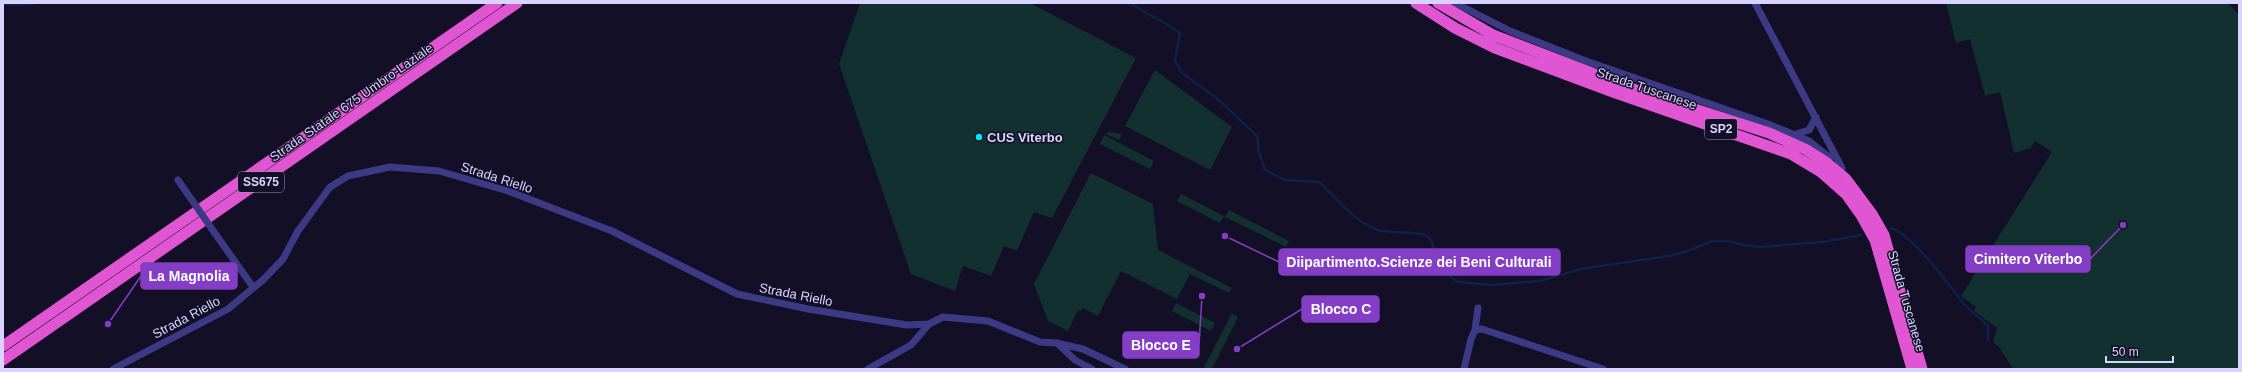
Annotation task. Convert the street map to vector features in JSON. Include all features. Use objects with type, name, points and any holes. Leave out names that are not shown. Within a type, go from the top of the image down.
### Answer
[{"type":"highway","name":"Strada Statale 675 Umbro-Laziale","points":[[3,346],[497,3]]},
{"type":"highway","name":"Strada Statale 675 Umbro-Laziale","points":[[3,360],[518,3]]},
{"type":"highway","name":"Strada Tuscanese","points":[[1416,3],[1455,28],[1495,48],[1613,92],[1791,154],[1821,172],[1846,194],[1861,215],[1874,240],[1912,369]]},
{"type":"highway","name":"Strada Tuscanese","points":[[1438,3],[1493,35],[1636,90],[1769,133],[1805,149],[1827,163],[1846,179],[1872,214],[1884,235],[1907,312]]},
{"type":"highway","points":[[1842,168],[1846,179]]},
{"type":"highway","points":[[1907,312],[1930,369]]},
{"type":"highway","name":"SP2","points":[[1907,312],[1922,369]]},
{"type":"street","name":"Strada Tuscanese","points":[[1455,3],[1510,31],[1586,61],[1794,134],[1813,144],[1830,158]]},
{"type":"street","points":[[1755,3],[1842,168]]},
{"type":"street","points":[[1794,134],[1800,134],[1808,130],[1816,117]]},
{"type":"street","name":"Strada Riello","points":[[113,369],[228,309],[283,259],[306,220],[330,187],[348,176],[390,167],[439,171],[508,191],[612,231],[737,294],[808,309],[907,325],[930,324],[943,317],[988,321],[1040,342],[1056,343],[1084,350],[1125,369]]},
{"type":"street","points":[[178,180],[253,287]]},
{"type":"street","points":[[1464,369],[1471,339],[1475,330],[1478,308]]},
{"type":"street","points":[[868,369],[910,345],[930,324]]},
{"type":"street","points":[[1475,330],[1482,329],[1603,369]]},
{"type":"street","points":[[1056,343],[1075,360],[1092,369]]},
{"type":"green space","name":"CUS Viterbo","points":[[860,3],[1030,3],[1136,58],[1052,218],[1034,212],[1017,251],[1004,246],[991,276],[963,266],[955,291],[911,274],[839,64]]},
{"type":"green space","points":[[1946,3],[2228,3],[2239,15],[2239,369],[2013,369],[1999,347],[1993,342],[1997,328],[1974,311],[1976,307],[1961,296],[2052,152],[2035,141],[2031,148],[2014,153],[2000,92],[1985,96],[1970,39],[1956,43]]},
{"type":"green space","points":[[1155,70],[1232,127],[1210,170],[1125,126]]},
{"type":"green space","points":[[1110,132],[1122,134],[1119,140],[1105,134]]},
{"type":"green space","points":[[1104,135],[1154,161],[1150,169],[1100,144]]},
{"type":"green space","points":[[1091,173],[1153,204],[1158,250],[1232,288],[1229,293],[1190,274],[1177,299],[1121,271],[1098,316],[1083,308],[1081,311],[1078,310],[1068,331],[1048,321],[1034,284]]},
{"type":"green space","points":[[1181,194],[1224,216],[1220,223],[1177,201]]},
{"type":"green space","points":[[1229,210],[1289,241],[1286,247],[1225,217]]},
{"type":"green space","points":[[1176,303],[1215,323],[1211,331],[1172,311]]},
{"type":"green space","points":[[1232,313],[1238,317],[1212,369],[1203,369]]},
{"type":"waterway","points":[[3,4],[16,5],[39,3]]},
{"type":"waterway","points":[[1131,3],[1180,33],[1175,61],[1182,73],[1219,100],[1257,136],[1259,152],[1265,170],[1285,180],[1319,182],[1353,215],[1369,226],[1378,230],[1423,234],[1427,236],[1432,242],[1436,267],[1458,282],[1492,285],[1539,281],[1581,269],[1668,256],[1685,252],[1712,241],[1727,241],[1761,247],[1822,242],[1862,235]]},
{"type":"waterway","points":[[1890,228],[1898,231],[1919,249],[1965,305],[1988,326],[1988,340]]},
{"type":"place","name":"CUS Viterbo","points":[[979,137]]},
{"type":"place","name":"Cimitero Viterbo","points":[[2123,225]]},
{"type":"place","name":"Diipartimento.Scienze dei Beni Culturali","points":[[1225,236]]},
{"type":"place","name":"Blocco E","points":[[1202,296]]},
{"type":"place","name":"La Magnolia","points":[[108,324]]},
{"type":"place","name":"Blocco C","points":[[1237,349]]}]
